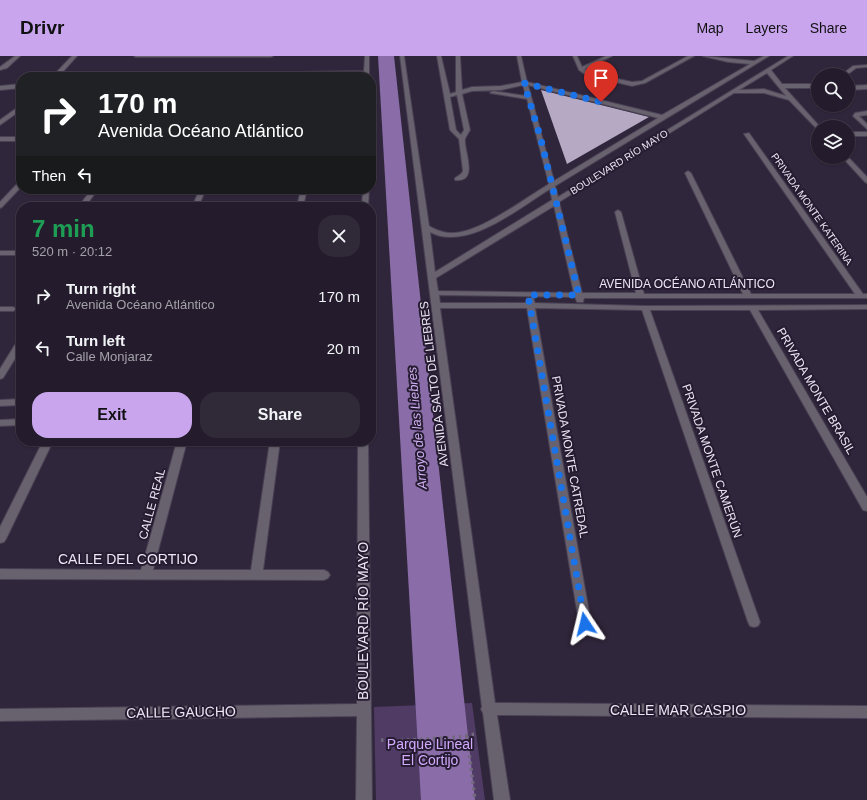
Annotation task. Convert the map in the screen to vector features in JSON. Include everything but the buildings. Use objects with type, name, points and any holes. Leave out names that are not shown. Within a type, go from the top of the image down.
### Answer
[{"type":"street","points":[[0,69],[5,67],[18,56]]},
{"type":"street","points":[[60,72],[75,56]]},
{"type":"street","points":[[136,56],[271,56]]},
{"type":"street","points":[[366,72],[367,56]]},
{"type":"street","name":"AVENIDA SALTO DE LIEBRES","points":[[402,56],[433,277],[488,709]]},
{"type":"street","points":[[438,56],[448,96],[453,130],[462,139]]},
{"type":"street","points":[[457,179],[464,175],[466,171],[462,139],[467,130],[459,92],[458,56]]},
{"type":"street","points":[[519,56],[524,83],[553,184],[556,202],[582,306]]},
{"type":"street","points":[[575,56],[581,69],[593,76],[636,84],[643,82],[693,56],[730,66]]},
{"type":"street","points":[[581,69],[610,56]]},
{"type":"street","points":[[705,56],[728,61],[758,64]]},
{"type":"street","name":"BOULEVARD RÍO MAYO","points":[[433,277],[556,202],[715,95],[738,71],[758,64],[767,56]]},
{"type":"street","name":"BOULEVARD RÍO MAYO","points":[[426,226],[441,234],[456,235],[468,233],[492,222],[663,117],[715,95],[732,92],[769,67],[791,56]]},
{"type":"street","points":[[854,68],[867,66]]},
{"type":"street","points":[[769,67],[785,93],[811,120]]},
{"type":"street","points":[[501,91],[524,83],[663,117]]},
{"type":"street","points":[[0,88],[16,86]]},
{"type":"street","points":[[780,86],[811,86]]},
{"type":"street","points":[[446,87],[459,92]]},
{"type":"street","points":[[855,88],[867,87]]},
{"type":"street","points":[[448,96],[459,92],[501,91],[529,98]]},
{"type":"street","points":[[732,92],[764,91],[791,99]]},
{"type":"street","points":[[785,93],[811,91]]},
{"type":"street","points":[[0,123],[16,111]]},
{"type":"street","points":[[867,113],[857,114],[856,116],[867,127]]},
{"type":"street","name":"PRIVADA MONTE KATERINA","points":[[747,134],[864,296]]},
{"type":"street","points":[[855,134],[867,134]]},
{"type":"street","points":[[0,139],[16,139]]},
{"type":"street","points":[[851,164],[867,181]]},
{"type":"street","points":[[688,173],[748,296]]},
{"type":"street","points":[[0,206],[16,188]]},
{"type":"street","points":[[85,202],[91,194]]},
{"type":"street","points":[[618,212],[641,296]]},
{"type":"street","points":[[0,253],[16,253]]},
{"type":"street","name":"AVENIDA OCÉANO ATLÁNTICO","points":[[435,293],[641,296],[864,296]]},
{"type":"street","name":"PRIVADA MONTE CATREDAL","points":[[528,295],[585,624]]},
{"type":"street","name":"AVENIDA OCÉANO ATLÁNTICO","points":[[436,306],[530,305],[645,308],[867,308]]},
{"type":"street","name":"PRIVADA MONTE CAMERÚN","points":[[645,308],[754,622]]},
{"type":"street","name":"PRIVADA MONTE BRASIL","points":[[753,308],[867,507]]},
{"type":"street","points":[[0,309],[13,309]]},
{"type":"street","points":[[0,376],[16,350]]},
{"type":"street","points":[[0,403],[16,402]]},
{"type":"street","points":[[0,423],[16,422]]},
{"type":"street","points":[[0,539],[46,446]]},
{"type":"street","name":"CALLE REAL","points":[[146,575],[181,446]]},
{"type":"street","points":[[256,574],[274,446]]},
{"type":"street","name":"BOULEVARD RÍO MAYO","points":[[363,446],[364,800]]},
{"type":"street","name":"CALLE DEL CORTIJO","points":[[0,574],[324,575]]},
{"type":"street","points":[[488,709],[502,800]]},
{"type":"street","name":"CALLE MAR CASPIO","points":[[488,709],[867,712]]},
{"type":"street","name":"CALLE GAUCHO","points":[[0,715],[363,710]]},
{"type":"path","points":[[468,736],[475,800]]},
{"type":"path","points":[[391,741],[458,737]]},
{"type":"green space","name":"Parque Lineal El Cortijo","points":[[472,703],[485,800],[376,800],[374,707]]},
{"type":"waterway","name":"Arroyo de las Liebres","points":[[386,56],[448,800]]},
{"type":"route","points":[[585,624],[536,334],[528,295],[579,295],[553,184],[524,83],[601,102]]}]
